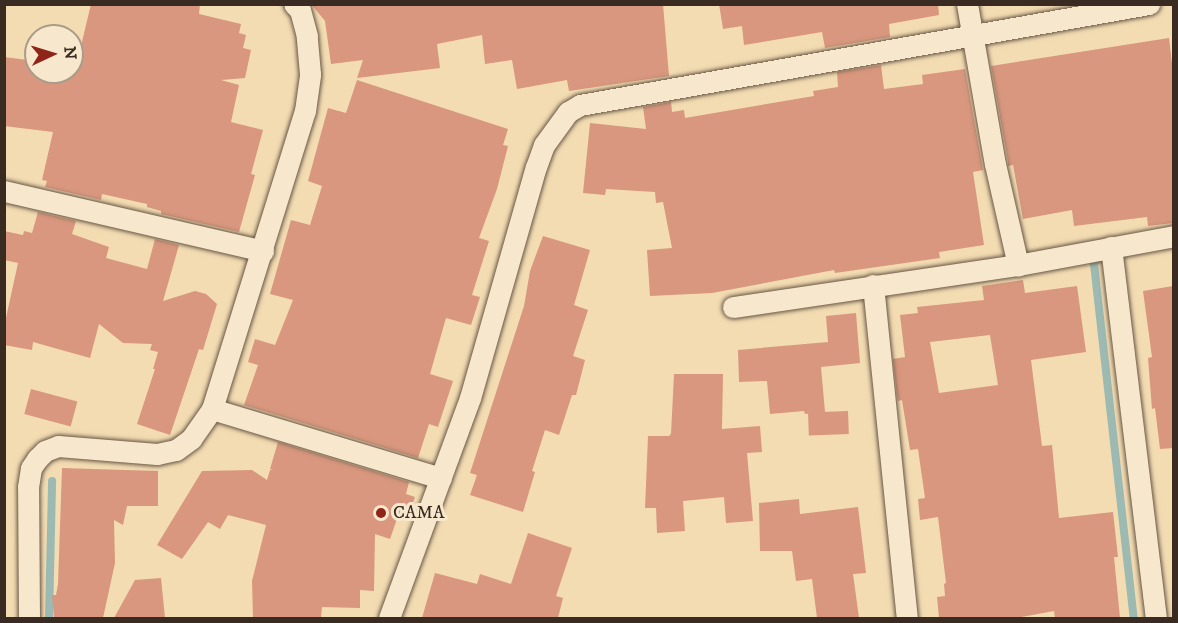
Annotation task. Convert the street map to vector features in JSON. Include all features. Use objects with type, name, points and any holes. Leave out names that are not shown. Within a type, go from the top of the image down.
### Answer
[{"type":"street","points":[[968,4],[995,164],[1018,265]]},
{"type":"street","points":[[389,618],[470,398],[536,167],[544,145],[568,112],[580,105],[1149,4]]},
{"type":"street","points":[[29,618],[28,487],[31,468],[37,459],[45,451],[58,446],[157,454],[176,450],[191,439],[212,409],[305,111],[310,74],[308,36],[299,6]]},
{"type":"street","points":[[4,191],[262,251]]},
{"type":"street","points":[[733,307],[1018,265],[1173,236]]},
{"type":"street","points":[[1111,247],[1156,618]]},
{"type":"street","points":[[873,285],[907,618]]},
{"type":"street","points":[[212,409],[441,478]]},
{"type":"building","points":[[91,4],[200,4],[199,14],[241,24],[239,33],[246,35],[243,48],[251,50],[245,78],[221,80],[239,85],[231,122],[263,130],[251,174],[255,175],[239,232],[161,214],[161,211],[147,207],[147,204],[102,194],[101,200],[45,187],[47,181],[42,180],[53,132],[4,126],[4,57],[24,60],[24,84],[84,84],[84,33]]},
{"type":"building","points":[[311,4],[663,4],[669,76],[569,91],[567,80],[517,89],[512,60],[485,64],[482,35],[437,44],[440,68],[357,78],[363,60],[331,64],[325,21]]},
{"type":"building","points":[[719,4],[938,4],[939,15],[889,24],[890,37],[825,48],[822,32],[744,45],[742,26],[723,29]]},
{"type":"building","points":[[1169,38],[1173,72],[1173,223],[1148,226],[1147,217],[1074,226],[1072,210],[1023,219],[1013,165],[1008,166],[991,66]]},
{"type":"building","points":[[881,65],[884,89],[923,84],[922,75],[965,69],[983,170],[973,172],[984,245],[939,252],[940,258],[835,273],[834,270],[712,293],[650,296],[647,250],[672,248],[663,202],[656,203],[655,192],[606,189],[605,195],[583,193],[590,123],[646,129],[643,107],[671,102],[672,112],[684,110],[685,118],[814,96],[813,91],[838,87],[837,72]]},
{"type":"building","points":[[357,80],[508,129],[503,145],[508,146],[497,189],[479,238],[489,241],[472,295],[480,297],[471,325],[446,318],[430,374],[453,381],[438,427],[429,424],[418,458],[244,405],[258,365],[248,362],[255,339],[275,345],[293,300],[270,294],[291,220],[310,225],[322,186],[308,181],[328,108],[346,113]]},
{"type":"building","points":[[38,212],[76,221],[72,234],[109,247],[106,258],[147,269],[155,239],[179,245],[163,301],[195,291],[206,294],[217,304],[203,350],[199,349],[170,435],[137,424],[155,369],[153,369],[158,352],[150,350],[152,344],[123,343],[99,324],[90,358],[33,342],[32,350],[4,345],[4,327],[18,263],[4,260],[4,231],[23,235],[24,231],[32,233]]},
{"type":"building","points":[[543,236],[590,250],[574,305],[588,310],[573,356],[585,360],[576,395],[572,395],[559,435],[545,430],[532,471],[535,472],[523,512],[470,495],[477,475],[470,473],[524,306],[530,271]]},
{"type":"building","points":[[1023,280],[1025,293],[1077,286],[1086,352],[1031,360],[1042,446],[1052,445],[1059,518],[1113,512],[1118,557],[1114,557],[1120,618],[1055,618],[1054,611],[1016,618],[939,618],[937,597],[945,596],[944,584],[946,583],[938,517],[920,520],[918,499],[925,498],[918,449],[910,450],[902,400],[898,401],[897,396],[893,359],[905,357],[900,315],[918,313],[917,307],[984,300],[982,286]],"holes":[[[990,335],[998,385],[939,393],[930,342]]]},
{"type":"building","points":[[1173,286],[1173,448],[1160,449],[1155,408],[1152,409],[1148,358],[1152,357],[1143,291]]},
{"type":"building","points":[[856,313],[860,363],[821,367],[825,412],[770,414],[767,381],[739,382],[738,350],[828,342],[826,316]]},
{"type":"building","points":[[674,374],[723,374],[722,429],[760,426],[762,452],[747,453],[753,521],[726,523],[724,497],[683,501],[685,531],[657,533],[656,508],[645,508],[648,436],[669,436],[671,434]]},
{"type":"building","points":[[31,389],[77,401],[71,427],[24,414]]},
{"type":"building","points":[[848,411],[849,434],[809,435],[808,412]]},
{"type":"building","points":[[278,442],[409,482],[406,494],[415,497],[407,519],[398,516],[390,539],[375,534],[374,591],[360,590],[360,608],[322,607],[321,618],[253,618],[252,581],[266,525],[228,515],[220,529],[208,522],[182,559],[157,545],[202,471],[252,470],[267,480],[270,470],[273,470],[270,469]]},
{"type":"building","points":[[62,468],[158,471],[158,506],[127,506],[123,525],[114,520],[115,563],[103,618],[54,618],[52,595],[56,595],[58,584]]},
{"type":"building","points":[[799,499],[800,514],[858,507],[866,573],[853,574],[859,618],[817,618],[812,579],[796,581],[792,551],[760,551],[759,503]]},
{"type":"building","points":[[528,533],[572,548],[556,596],[563,598],[558,618],[422,618],[435,573],[477,584],[480,574],[511,584]]},
{"type":"building","points":[[161,578],[165,618],[114,618],[135,580]]},
{"type":"waterway","points":[[1100,254],[1094,264],[1134,618]]},
{"type":"waterway","points":[[49,618],[52,481]]},
{"type":"place","name":"CAMA","points":[[381,513]]}]
